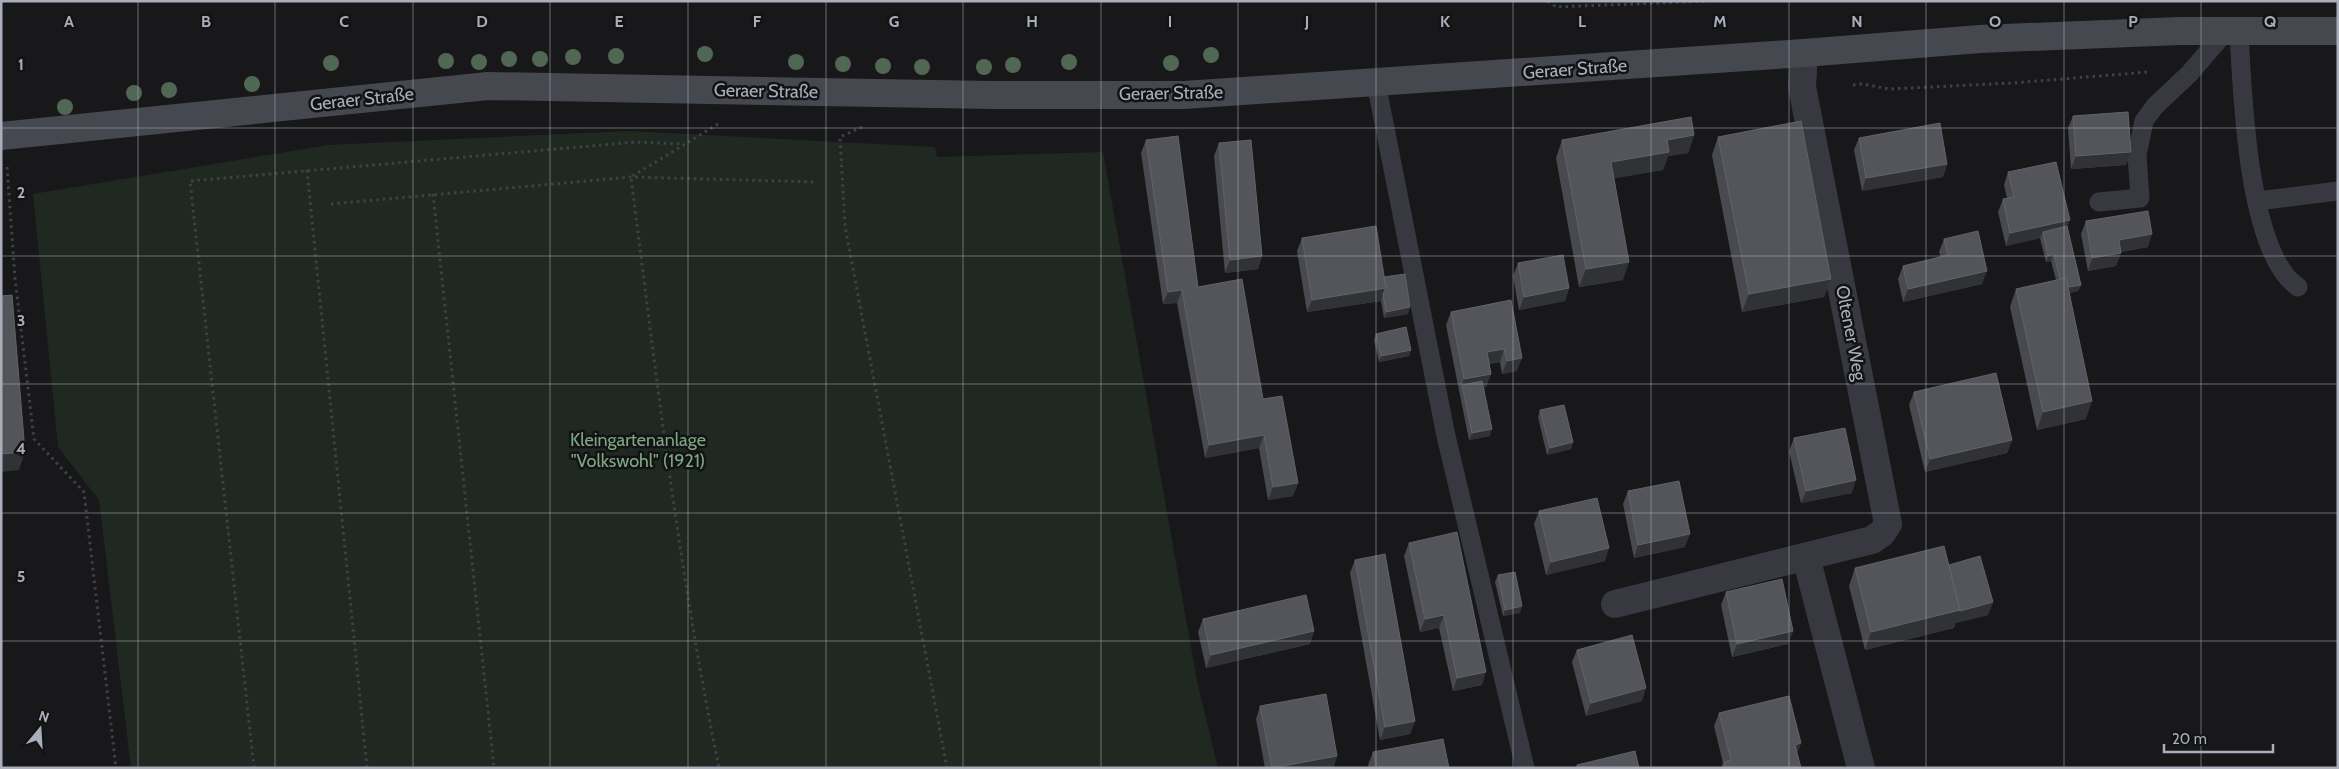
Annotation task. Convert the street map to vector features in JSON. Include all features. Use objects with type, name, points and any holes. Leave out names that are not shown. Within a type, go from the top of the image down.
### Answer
[{"type":"main road","name":"Geraer Straße","points":[[3,136],[488,86],[973,94],[1184,95],[1804,53],[1980,39],[2232,31],[2338,31]]},
{"type":"street","name":"Oltener Weg","points":[[1615,604],[1872,540],[1882,534],[1888,524],[1802,87],[1804,53]]},
{"type":"street","points":[[1806,557],[1861,768]]},
{"type":"lane","points":[[2099,202],[2140,198],[2137,155],[2144,121],[2155,106],[2232,31]]},
{"type":"lane","points":[[2232,31],[2244,130],[2258,201],[2273,255],[2292,283],[2298,286]]},
{"type":"lane","points":[[1376,83],[1446,436],[1525,768]]},
{"type":"lane","points":[[2258,201],[2338,191]]},
{"type":"path","points":[[1548,1],[1556,7],[1708,1]]},
{"type":"path","points":[[1802,87],[1863,84],[1889,89],[2013,83],[2194,69]]},
{"type":"path","points":[[631,177],[723,120]]},
{"type":"path","points":[[866,125],[840,137],[845,226],[947,768]]},
{"type":"path","points":[[3,136],[14,278],[34,439],[84,492],[116,768]]},
{"type":"path","points":[[254,768],[190,180],[636,142],[684,144]]},
{"type":"path","points":[[307,170],[367,768]]},
{"type":"path","points":[[631,177],[664,438],[706,704],[719,768]]},
{"type":"path","points":[[331,204],[631,177],[815,182]]},
{"type":"path","points":[[433,194],[494,768]]},
{"type":"green space","name":"Kleingartenanlage \"Volkswohl\" (1921)","points":[[628,131],[935,147],[937,157],[1103,152],[1197,681],[1218,768],[131,768],[99,500],[58,447],[33,194],[328,145]]},
{"type":"building","points":[[2128,112],[2131,152],[2076,156],[2073,116]]},
{"type":"building","points":[[1691,117],[1694,135],[1667,140],[1669,152],[1611,162],[1629,262],[1586,269],[1562,140]]},
{"type":"building","points":[[1801,121],[1831,279],[1749,294],[1718,137]]},
{"type":"building","points":[[1940,123],[1947,164],[1866,178],[1859,138]]},
{"type":"building","points":[[1178,136],[1198,287],[1242,279],[1263,399],[1282,396],[1298,483],[1273,487],[1264,435],[1209,445],[1182,290],[1168,292],[1146,140]]},
{"type":"building","points":[[1251,140],[1262,256],[1230,260],[1219,143]]},
{"type":"building","points":[[2056,162],[2070,220],[2010,233],[2003,199],[2014,197],[2008,172]]},
{"type":"building","points":[[2148,211],[2152,234],[2119,240],[2121,253],[2092,258],[2086,221]]},
{"type":"building","points":[[1376,226],[1386,288],[1312,300],[1302,238]]},
{"type":"building","points":[[2067,226],[2081,285],[2068,287],[2066,278],[2060,279],[2054,254],[2048,256],[2043,232]]},
{"type":"building","points":[[1978,231],[1987,271],[1908,289],[1903,266],[1948,255],[1944,239]]},
{"type":"building","points":[[1563,255],[1569,288],[1524,297],[1518,263]]},
{"type":"building","points":[[1405,274],[1410,307],[1386,312],[1383,294],[1386,288],[1384,277]]},
{"type":"building","points":[[2066,278],[2092,401],[2043,412],[2016,289]]},
{"type":"building","points":[[12,295],[25,452],[1,454],[1,296]]},
{"type":"building","points":[[1511,300],[1522,358],[1507,361],[1504,349],[1487,352],[1491,374],[1464,379],[1451,312]]},
{"type":"building","points":[[1406,327],[1411,350],[1381,356],[1376,334]]},
{"type":"building","points":[[1996,373],[2012,440],[1930,459],[1914,392]]},
{"type":"building","points":[[1482,381],[1492,429],[1472,433],[1462,385]]},
{"type":"building","points":[[1564,405],[1573,442],[1550,448],[1540,410]]},
{"type":"building","points":[[1845,428],[1856,480],[1806,491],[1794,438]]},
{"type":"building","points":[[1679,481],[1690,534],[1638,545],[1628,491]]},
{"type":"building","points":[[1597,498],[1609,548],[1551,562],[1539,511]]},
{"type":"building","points":[[1457,532],[1486,672],[1457,678],[1444,615],[1425,619],[1409,543]]},
{"type":"building","points":[[1944,546],[1960,610],[1871,632],[1855,568]]},
{"type":"building","points":[[1385,554],[1415,721],[1385,727],[1355,560]]},
{"type":"building","points":[[1980,556],[1993,602],[1960,611],[1949,565]]},
{"type":"building","points":[[1515,572],[1522,606],[1505,610],[1498,575]]},
{"type":"building","points":[[1782,579],[1793,631],[1737,644],[1726,592]]},
{"type":"building","points":[[1306,595],[1314,631],[1211,655],[1203,619]]},
{"type":"building","points":[[1632,635],[1646,688],[1591,703],[1577,650]]},
{"type":"building","points":[[1326,694],[1337,756],[1272,768],[1260,706]]},
{"type":"building","points":[[1789,696],[1801,743],[1795,745],[1801,768],[1725,768],[1724,762],[1731,760],[1719,713]]},
{"type":"building","points":[[1443,739],[1449,768],[1376,768],[1373,752]]},
{"type":"building","points":[[1635,751],[1639,768],[1577,768],[1577,765]]}]
